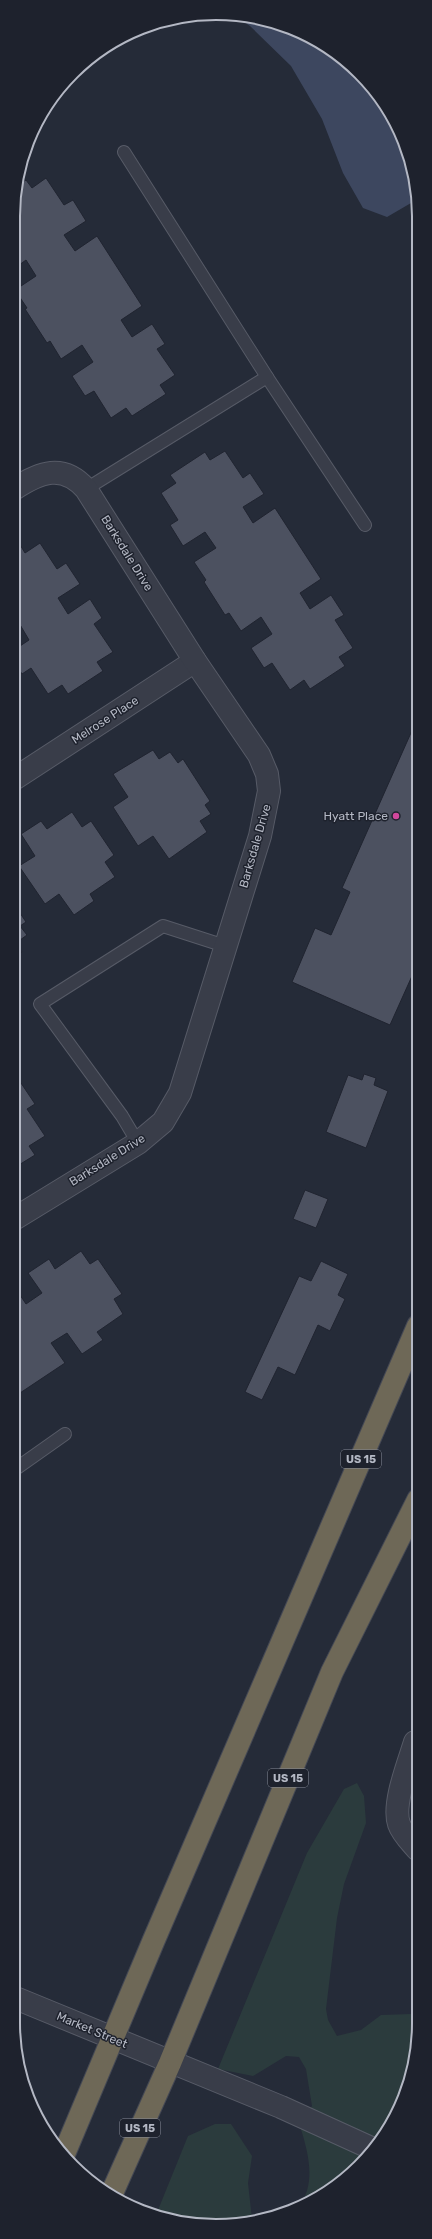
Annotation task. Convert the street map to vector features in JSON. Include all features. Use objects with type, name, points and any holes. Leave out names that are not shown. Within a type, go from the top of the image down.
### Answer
[{"type":"highway","name":"US 15","points":[[66,2149],[412,1340]]},
{"type":"highway","name":"US 15","points":[[113,2190],[170,2063],[332,1672],[412,1512]]},
{"type":"street","name":"Barksdale Drive","points":[[20,486],[40,475],[56,472],[68,474],[78,479],[86,489],[195,661],[259,755],[267,774],[269,792],[260,836],[180,1093],[163,1122],[138,1143],[20,1215]]},
{"type":"street","name":"Melrose Place","points":[[20,775],[195,661]]},
{"type":"street","points":[[412,1750],[398,1805],[399,1824],[412,1843]]},
{"type":"street","name":"Market Street","points":[[20,2000],[170,2063],[281,2107],[367,2146]]},
{"type":"lane","points":[[124,152],[267,377],[365,525]]},
{"type":"lane","points":[[86,489],[267,377]]},
{"type":"lane","points":[[138,1143],[122,1116],[40,1004],[163,926],[225,946]]},
{"type":"lane","points":[[20,1466],[65,1434]]},
{"type":"shaded area","points":[[357,1783],[364,1796],[366,1823],[344,1884],[337,1918],[326,2009],[328,2020],[337,2036],[361,2030],[381,2015],[412,2013],[412,2036],[402,2086],[392,2110],[379,2132],[355,2162],[325,2186],[304,2198],[308,2185],[309,2166],[306,2146],[300,2126],[312,2106],[306,2069],[299,2057],[286,2056],[253,2076],[218,2069],[307,1853],[344,1789]]},
{"type":"shaded area","points":[[215,2124],[231,2124],[252,2156],[248,2183],[252,2215],[229,2219],[203,2219],[158,2210],[188,2136]]},
{"type":"water","points":[[245,22],[279,30],[303,40],[325,53],[355,77],[379,107],[392,129],[402,153],[408,178],[411,203],[387,217],[363,208],[343,173],[322,119],[291,66]]},
{"type":"building","points":[[46,178],[64,205],[73,200],[86,221],[64,235],[75,251],[97,236],[142,306],[121,320],[132,337],[152,324],[165,344],[157,349],[175,375],[160,385],[166,394],[132,416],[126,408],[111,418],[94,391],[85,396],[72,376],[93,362],[82,345],[61,359],[50,341],[47,343],[25,309],[27,308],[20,298],[20,287],[36,276],[26,260],[20,264],[20,203],[23,182],[26,180],[32,188]]},
{"type":"building","points":[[225,451],[243,478],[250,473],[264,494],[243,507],[253,523],[275,508],[321,579],[300,593],[310,609],[331,595],[344,615],[335,620],[353,648],[339,657],[345,666],[310,689],[304,680],[290,690],[272,663],[264,668],[251,648],[272,634],[261,617],[241,631],[229,613],[225,615],[204,582],[206,580],[194,562],[216,548],[205,532],[183,546],[170,525],[178,520],[161,493],[176,483],[170,475],[205,452],[210,460]]},
{"type":"building","points":[[40,543],[57,569],[66,563],[80,584],[58,598],[68,614],[90,599],[102,618],[94,624],[113,652],[97,662],[103,671],[68,694],[62,685],[48,694],[31,668],[22,674],[20,671],[20,646],[29,640],[20,625],[20,545],[25,553]]},
{"type":"building","name":"Hyatt Place","points":[[412,730],[412,976],[390,1025],[292,982],[315,928],[331,935],[350,892],[342,888]]},
{"type":"building","points":[[153,750],[159,759],[170,752],[178,763],[183,759],[210,801],[205,805],[211,814],[200,821],[207,832],[169,859],[153,836],[138,846],[113,807],[128,797],[113,774]]},
{"type":"building","points":[[72,812],[82,827],[91,821],[114,855],[105,862],[115,877],[90,894],[94,901],[74,915],[59,894],[45,904],[20,867],[20,865],[35,856],[21,834],[41,821],[47,829]]},
{"type":"building","points":[[20,913],[26,922],[20,926]]},
{"type":"building","points":[[20,926],[27,935],[20,940]]},
{"type":"building","points":[[364,1074],[376,1078],[374,1085],[388,1091],[366,1148],[326,1132],[348,1075],[362,1080]]},
{"type":"building","points":[[21,1083],[35,1104],[27,1109],[45,1136],[29,1146],[35,1155],[20,1164]]},
{"type":"building","points":[[305,1190],[328,1199],[316,1228],[293,1219]]},
{"type":"building","points":[[81,1251],[90,1264],[98,1259],[122,1294],[114,1299],[123,1314],[97,1332],[103,1340],[82,1354],[67,1333],[51,1343],[65,1363],[20,1393],[20,1295],[26,1304],[42,1293],[28,1273],[49,1259],[55,1269]]},
{"type":"building","points":[[321,1261],[348,1274],[338,1295],[345,1299],[330,1331],[318,1325],[295,1375],[278,1367],[262,1400],[245,1392],[299,1276],[311,1281]]},
{"type":"place","name":"Hyatt Place","points":[[396,816]]}]
